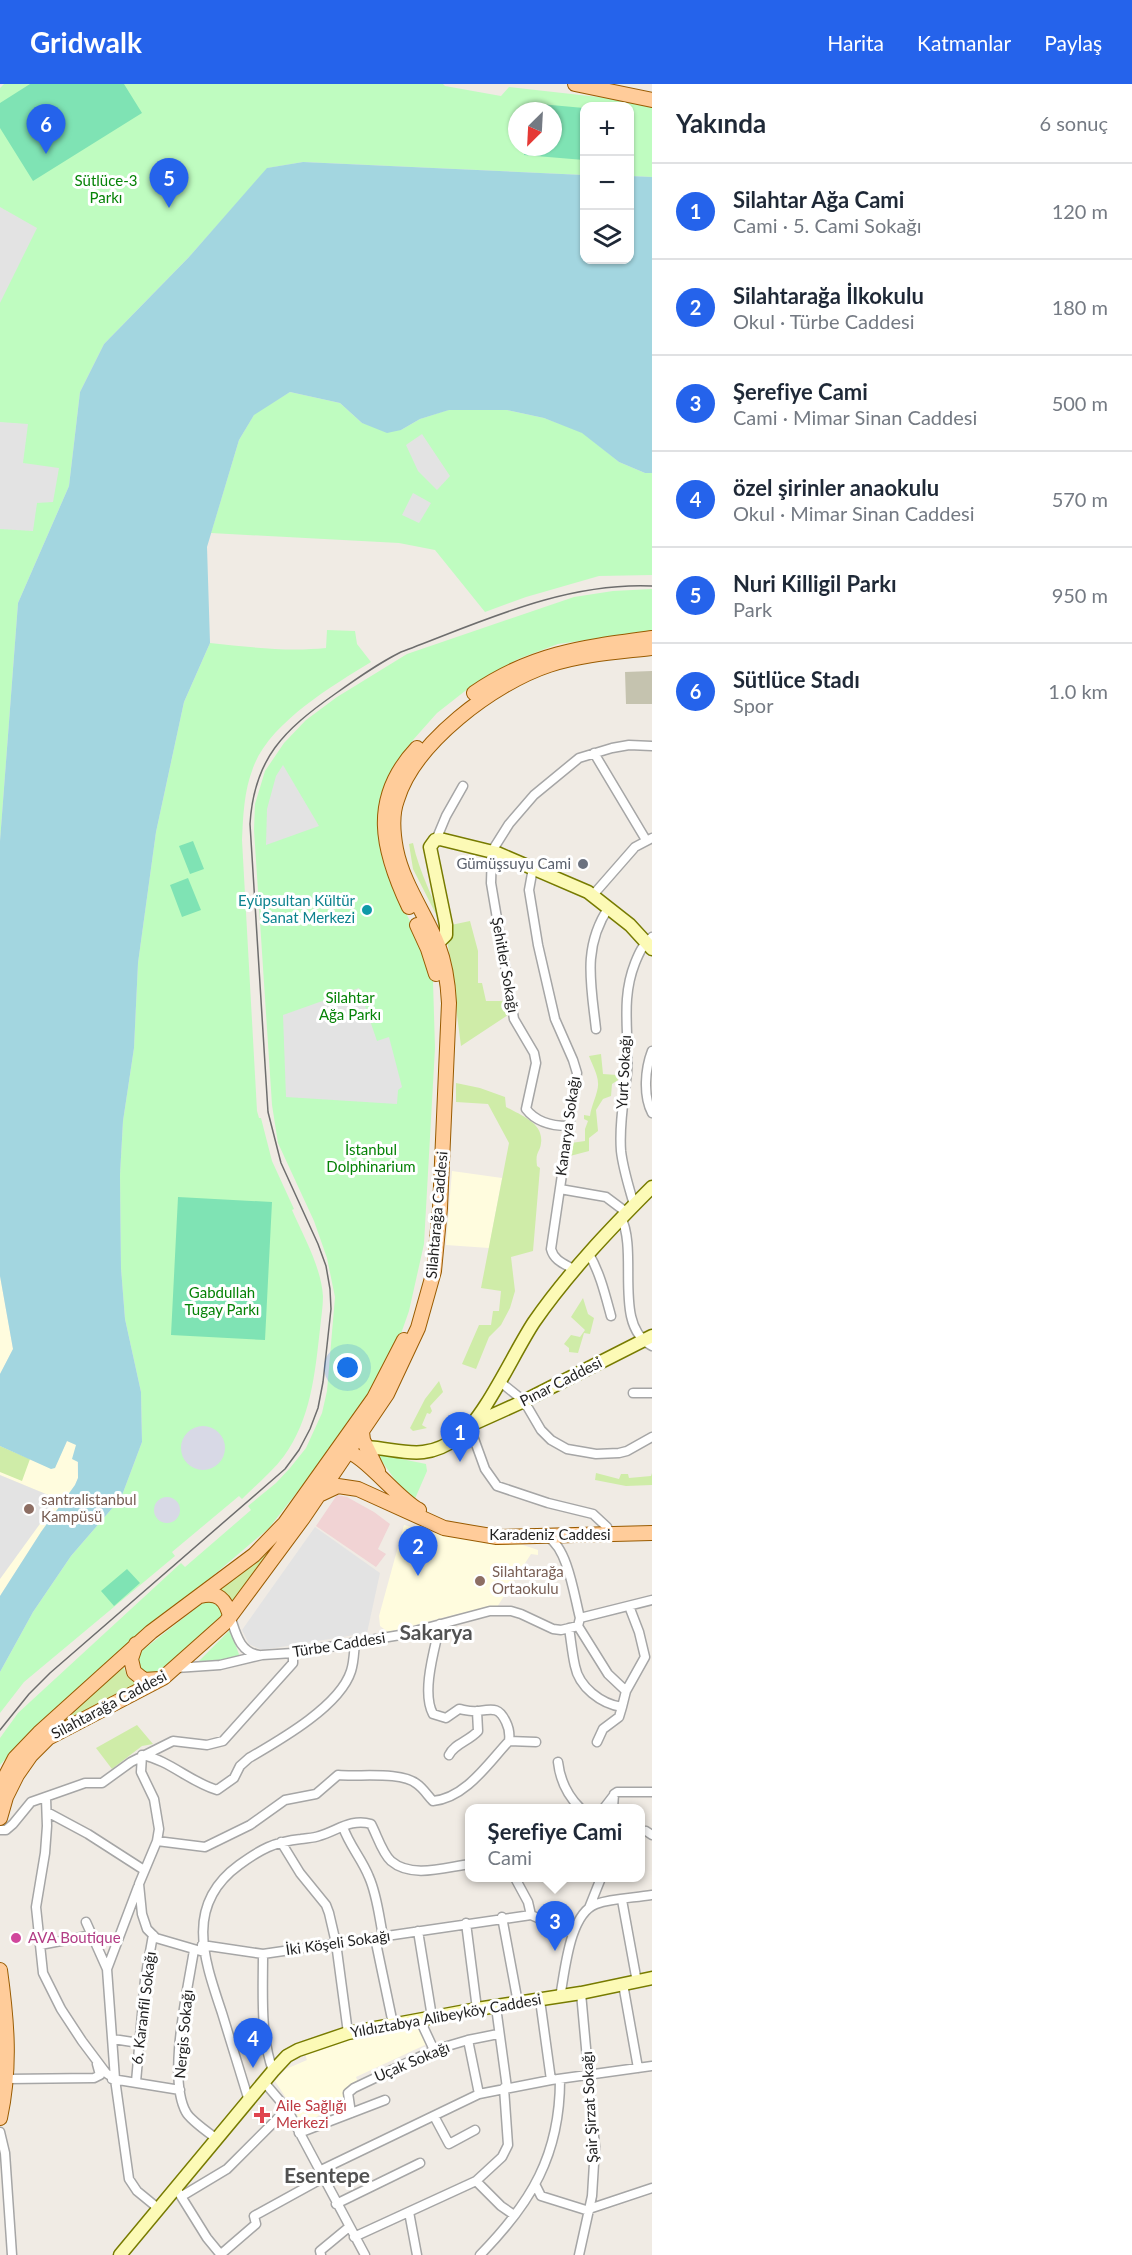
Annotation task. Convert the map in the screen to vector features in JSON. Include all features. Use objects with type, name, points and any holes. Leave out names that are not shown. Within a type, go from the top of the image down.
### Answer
[{"type":"main road","points":[[575,84],[602,86],[652,100]]},
{"type":"main road","name":"Silahtarağa Caddesi","points":[[0,1818],[6,1797],[17,1775],[31,1755],[48,1738],[163,1678],[230,1616],[316,1498],[402,1345],[422,1284],[429,1225],[439,1049],[438,985],[428,949],[390,864],[386,847],[384,815],[390,790],[400,768],[460,705],[491,682],[520,666],[558,653],[652,638]]},
{"type":"main road","name":"Silahtarağa Caddesi","points":[[0,1787],[25,1747],[136,1644],[180,1608],[254,1555],[273,1536],[343,1451],[362,1432],[387,1394],[410,1350],[434,1271],[441,1190],[449,1002],[438,945],[403,872],[394,834],[393,818],[397,799],[410,771],[466,711],[501,687],[551,664],[652,648]]},
{"type":"main road","points":[[633,650],[652,653]]},
{"type":"main road","points":[[438,945],[446,935],[446,925],[430,851],[432,843],[436,840],[492,851],[593,895],[650,942]]},
{"type":"main road","points":[[367,1447],[417,1454],[431,1451],[459,1437],[484,1406],[534,1323],[575,1269],[652,1187]]},
{"type":"main road","name":"Pınar Caddesi","points":[[469,1425],[649,1341]]},
{"type":"main road","points":[[362,1432],[377,1474],[365,1472],[361,1477],[360,1486],[364,1492]]},
{"type":"main road","name":"Karadeniz Caddesi","points":[[343,1451],[377,1474],[414,1507],[452,1522],[498,1528],[652,1525]]},
{"type":"main road","name":"Karadeniz Caddesi","points":[[316,1498],[338,1486],[364,1492],[429,1522],[454,1530],[497,1537],[652,1533]]},
{"type":"main road","points":[[198,1596],[211,1594],[220,1597],[227,1605],[230,1616]]},
{"type":"main road","points":[[136,1644],[131,1659],[134,1672],[144,1680],[163,1678]]},
{"type":"main road","points":[[0,1970],[7,2025],[7,2079],[0,2118]]},
{"type":"main road","name":"Yıldıztabya Alibeyköy Caddesi","points":[[120,2255],[159,2209],[179,2193],[217,2139],[264,2082],[287,2056],[298,2050],[348,2033],[477,2009],[560,1997],[652,1978]]},
{"type":"street","points":[[492,851],[509,824],[534,795],[579,758],[629,745],[652,746]]},
{"type":"street","points":[[593,895],[635,847],[649,839],[594,753]]},
{"type":"street","points":[[436,840],[463,786]]},
{"type":"street","name":"Şehitler Sokağı","points":[[492,851],[491,883],[514,1019],[534,1053],[536,1063],[526,1109],[545,1123],[554,1126],[568,1126]]},
{"type":"street","name":"Kanarya Sokağı","points":[[533,868],[530,900],[538,945],[553,1012],[577,1072],[551,1249],[558,1261],[575,1269]]},
{"type":"street","points":[[596,1029],[590,948],[598,923],[609,907]]},
{"type":"street","name":"Yurt Sokağı","points":[[649,1341],[630,1320],[628,1241],[625,1225],[627,1211],[625,1170],[621,1136],[627,1072],[626,995],[628,980],[650,942]]},
{"type":"street","points":[[652,1051],[648,1066],[647,1088],[647,1099],[652,1113]]},
{"type":"street","points":[[560,1189],[606,1197],[627,1211]]},
{"type":"street","points":[[588,1254],[596,1266],[604,1288],[610,1316]]},
{"type":"street","points":[[498,1381],[524,1401],[541,1430],[551,1440],[567,1449],[596,1454],[620,1453],[652,1437]]},
{"type":"street","points":[[633,1393],[652,1393]]},
{"type":"street","points":[[469,1425],[484,1469],[497,1486],[548,1503],[593,1514],[607,1527]]},
{"type":"street","points":[[548,1536],[561,1551]]},
{"type":"street","points":[[570,1536],[562,1544],[561,1551],[576,1624],[575,1666],[579,1676],[596,1697],[612,1706],[622,1707]]},
{"type":"street","name":"Türbe Caddesi","points":[[176,1668],[220,1665],[262,1655],[293,1653],[400,1635],[490,1611],[520,1614],[553,1629],[652,1600]]},
{"type":"street","points":[[597,1742],[603,1729],[620,1717],[626,1691],[645,1657],[629,1606]]},
{"type":"street","points":[[230,1616],[239,1643],[252,1654],[262,1655]]},
{"type":"street","points":[[157,1841],[205,1847],[249,1825],[285,1800],[316,1794],[338,1775],[365,1777],[395,1775],[417,1783],[434,1801],[440,1801],[466,1786],[509,1741],[508,1725],[499,1711],[494,1709],[477,1711],[459,1708],[446,1718],[433,1714],[429,1699],[432,1661],[440,1624]]},
{"type":"street","points":[[576,1624],[608,1674],[626,1691]]},
{"type":"street","points":[[142,1755],[152,1757],[202,1785],[217,1790],[234,1778],[240,1766],[249,1758],[305,1722],[333,1699],[351,1671],[355,1643]]},
{"type":"street","points":[[0,1830],[6,1830],[14,1824],[31,1802],[85,1783],[102,1783],[142,1755],[173,1741],[207,1744],[223,1740],[293,1663],[293,1653]]},
{"type":"street","points":[[450,1755],[453,1748],[470,1739],[478,1731],[477,1711]]},
{"type":"street","points":[[509,1741],[536,1742]]},
{"type":"street","points":[[107,1969],[157,1841],[159,1829],[158,1813],[141,1772],[142,1755]]},
{"type":"street","points":[[558,1762],[561,1780],[576,1804]]},
{"type":"street","points":[[607,1804],[614,1794],[627,1791],[652,1792]]},
{"type":"street","points":[[614,1794],[614,1804]]},
{"type":"street","points":[[46,1797],[45,1853],[36,1907],[43,1973],[61,2009],[96,2060],[106,2073],[116,2079]]},
{"type":"street","points":[[47,1812],[88,1834],[144,1870]]},
{"type":"street","name":"Nergis Sokağı","points":[[217,2139],[186,2113],[180,2090],[179,2058],[200,1949],[202,1926],[210,1896],[231,1870],[261,1849],[281,1842],[318,1837],[354,1822],[371,1824],[391,1861],[408,1869],[423,1871],[465,1865]]},
{"type":"street","points":[[343,1827],[353,1850],[361,1859],[375,1892],[379,1937],[393,2024]]},
{"type":"street","points":[[281,1842],[300,1873],[326,1905],[334,1928],[348,2033]]},
{"type":"street","points":[[517,1882],[528,1902],[531,1915],[572,1933]]},
{"type":"street","points":[[560,1997],[572,1933],[589,1908],[599,1882]]},
{"type":"street","points":[[139,1884],[142,1914],[147,1929],[153,1935]]},
{"type":"street","points":[[589,1908],[597,1904],[652,1895]]},
{"type":"street","points":[[622,1900],[637,1982]]},
{"type":"street","name":"İki Köşeli Sokağı","points":[[153,1935],[156,1938],[200,1949],[263,1953],[336,1944],[502,1917],[531,1915]]},
{"type":"street","points":[[502,1917],[519,2003]]},
{"type":"street","points":[[87,1922],[107,1969],[116,2079],[129,2179],[137,2191],[159,2209]]},
{"type":"street","points":[[466,1923],[477,2009]]},
{"type":"street","points":[[418,1931],[426,2018],[434,2050]]},
{"type":"street","points":[[40,1945],[92,1935]]},
{"type":"street","name":"6. Karanfil Sokağı","points":[[136,2082],[145,1980],[153,1935]]},
{"type":"street","points":[[200,1949],[249,2101]]},
{"type":"street","points":[[263,1953],[266,2034],[268,2057],[273,2072]]},
{"type":"street","points":[[623,1984],[638,2068]]},
{"type":"street","name":"Şair Şirzat Sokağı","points":[[579,2255],[592,2196],[595,2147],[581,1993]]},
{"type":"street","points":[[485,2253],[536,2186],[554,2142],[560,2100],[540,2000]]},
{"type":"street","points":[[354,2237],[476,2181],[502,2157],[508,2145],[506,2088],[496,2007]]},
{"type":"street","name":"Uçak Sokağı","points":[[351,2113],[348,2093],[354,2088],[434,2050],[498,2034]]},
{"type":"street","points":[[113,2039],[139,2043]]},
{"type":"street","points":[[468,2040],[479,2094]]},
{"type":"street","points":[[96,2060],[99,2077]]},
{"type":"street","points":[[286,2109],[227,2169],[179,2193],[220,2255],[256,2224],[254,2216],[321,2174],[479,2094],[652,2066]]},
{"type":"street","points":[[7,2079],[99,2077],[180,2090]]},
{"type":"street","points":[[264,2082],[286,2109],[364,2255]]},
{"type":"street","points":[[299,2133],[386,2100]]},
{"type":"street","points":[[434,2116],[449,2144],[475,2130]]},
{"type":"street","points":[[0,2132],[5,2153],[12,2255]]},
{"type":"street","points":[[336,2204],[420,2163]]},
{"type":"street","points":[[476,2181],[501,2206],[514,2215]]},
{"type":"street","points":[[536,2186],[541,2196],[589,2210],[652,2188]]},
{"type":"street","points":[[409,2212],[417,2255]]},
{"type":"street","points":[[321,2255],[320,2251],[349,2227]]},
{"type":"shaded area","points":[[0,207],[37,228],[0,303]]},
{"type":"shaded area","points":[[0,422],[28,424],[23,463],[59,468],[53,502],[37,503],[33,531],[0,529]]},
{"type":"shaded area","points":[[422,434],[450,476],[437,490],[418,471],[406,445]]},
{"type":"shaded area","points":[[413,493],[431,503],[419,523],[402,515]]},
{"type":"shaded area","points":[[652,671],[652,704],[626,704],[625,672]]},
{"type":"shaded area","points":[[283,765],[319,826],[266,845],[267,809],[276,776]]},
{"type":"shaded area","points":[[359,988],[377,1041],[389,1037],[402,1087],[398,1090],[397,1104],[286,1097],[283,1015]]},
{"type":"shaded area","points":[[452,1171],[502,1178],[489,1248],[446,1245]]},
{"type":"shaded area","points":[[0,1276],[13,1349],[0,1374]]},
{"type":"shaded area","points":[[203,1426],[218,1433],[225,1448],[218,1463],[203,1470],[188,1463],[181,1448],[188,1433]]},
{"type":"shaded area","name":"santralistanbul Kampüsü","points":[[67,1441],[77,1445],[78,1478],[75,1485],[41,1532],[0,1596],[0,1446],[55,1467]]},
{"type":"shaded area","points":[[0,1475],[58,1499],[0,1579]]},
{"type":"shaded area","points":[[337,1495],[347,1497],[390,1524],[378,1549],[386,1554],[376,1567],[316,1526]]},
{"type":"shaded area","points":[[167,1497],[176,1501],[180,1510],[176,1519],[167,1523],[158,1519],[154,1510],[158,1501]]},
{"type":"shaded area","points":[[404,1525],[451,1537],[485,1542],[517,1543],[538,1550],[538,1555],[531,1554],[497,1607],[457,1614],[388,1632],[380,1626],[379,1616]]},
{"type":"shaded area","points":[[315,1527],[380,1573],[367,1633],[262,1650],[249,1644],[242,1630]]},
{"type":"shaded area","points":[[418,2027],[427,2044],[356,2077],[359,2085],[350,2089],[353,2096],[333,2105],[304,2126],[275,2081],[286,2069],[307,2060],[305,2054],[334,2042]]},
{"type":"green space","name":"Sütlüce-3 Parkı","points":[[4,84],[443,84],[501,96],[509,87],[625,100],[652,105],[652,177],[634,176],[634,102],[580,102],[580,175],[303,162],[268,168],[189,257],[104,344],[80,392],[69,486],[18,603],[0,841],[0,88]]},
{"type":"green space","points":[[30,84],[124,84],[142,113],[33,181],[0,128],[0,103]]},
{"type":"green space","points":[[562,106],[580,108],[580,160],[536,156],[562,156]]},
{"type":"green space","points":[[290,392],[340,403],[362,423],[401,430],[420,419],[448,410],[507,410],[544,418],[582,432],[619,462],[645,473],[652,473],[652,575],[599,576],[526,597],[485,612],[435,550],[399,543],[211,533],[239,440],[255,413]]},
{"type":"green space","name":"Silahtar Ağa Parkı","points":[[652,589],[652,631],[558,644],[518,659],[474,684],[437,713],[413,740],[392,770],[380,797],[378,829],[384,866],[416,934],[433,981],[435,1048],[424,1244],[409,1311],[397,1345],[362,1409],[269,1528],[35,1727],[0,1765],[0,1738],[18,1713],[181,1563],[185,1567],[251,1510],[248,1506],[276,1483],[306,1448],[322,1413],[327,1391],[335,1297],[327,1258],[314,1221],[278,1143],[272,1105],[254,830],[255,804],[265,771],[284,743],[306,720],[337,697],[407,654],[574,597],[613,591]]},
{"type":"green space","name":"Gabdullah Tugay Parkı","points":[[327,630],[355,631],[357,644],[371,662],[303,707],[273,736],[261,752],[248,786],[242,840],[257,1111],[261,1118],[272,1161],[307,1241],[322,1285],[323,1296],[316,1362],[306,1411],[293,1442],[269,1473],[242,1499],[239,1496],[172,1552],[175,1556],[24,1682],[0,1713],[0,1672],[33,1612],[71,1556],[121,1498],[142,1442],[141,1392],[125,1319],[121,1268],[120,1175],[123,1121],[134,1048],[138,963],[156,832],[184,702],[210,643],[282,649],[326,648]]},
{"type":"green space","points":[[193,841],[204,869],[190,874],[179,846]]},
{"type":"green space","points":[[413,843],[443,928],[413,869],[409,844]]},
{"type":"green space","points":[[188,878],[201,910],[182,917],[170,885]]},
{"type":"green space","points":[[470,921],[478,951],[478,983],[482,983],[486,1001],[504,1001],[508,1015],[461,1046],[448,945],[451,925]]},
{"type":"green space","points":[[601,1054],[603,1074],[617,1075],[618,1080],[612,1084],[611,1096],[603,1099],[596,1110],[598,1131],[589,1138],[589,1151],[570,1156],[571,1143],[585,1141],[588,1121],[584,1119],[584,1115],[590,1116],[597,1090],[597,1077],[589,1056]]},
{"type":"green space","points":[[456,1083],[505,1097],[506,1107],[530,1120],[541,1136],[537,1157],[537,1166],[540,1168],[533,1251],[511,1257],[515,1291],[510,1308],[501,1325],[489,1337],[476,1369],[462,1364],[479,1325],[491,1325],[493,1311],[499,1311],[501,1291],[481,1288],[509,1143],[488,1104],[456,1102]]},
{"type":"green space","points":[[178,1197],[272,1202],[265,1340],[171,1335]]},
{"type":"green space","points":[[583,1298],[588,1314],[594,1318],[590,1334],[584,1333],[578,1353],[569,1352],[569,1348],[564,1344],[571,1335],[580,1337],[585,1330],[571,1317]]},
{"type":"green space","points":[[439,1381],[443,1392],[430,1406],[432,1411],[430,1414],[427,1413],[422,1425],[427,1428],[413,1431],[410,1428],[425,1399]]},
{"type":"green space","points":[[0,1446],[30,1459],[22,1481],[0,1472]]},
{"type":"green space","points":[[377,1454],[426,1464],[427,1471],[414,1501],[395,1480]]},
{"type":"green space","points":[[596,1473],[619,1479],[621,1474],[628,1474],[629,1478],[651,1476],[652,1473],[652,1485],[626,1486],[595,1480]]},
{"type":"green space","points":[[275,1541],[278,1544],[234,1603],[226,1593],[218,1588]]},
{"type":"green space","points":[[127,1569],[140,1583],[114,1606],[101,1591]]},
{"type":"green space","points":[[208,1601],[220,1607],[222,1615],[220,1621],[160,1676],[151,1677],[138,1668],[136,1659],[143,1650]]},
{"type":"green space","points":[[230,1630],[240,1657],[197,1663]]},
{"type":"green space","points":[[122,1663],[127,1676],[137,1685],[52,1730]]},
{"type":"green space","points":[[137,1725],[153,1744],[142,1746],[112,1769],[96,1748]]},
{"type":"water","points":[[303,162],[580,175],[580,264],[634,264],[634,176],[652,177],[652,473],[645,473],[619,462],[582,433],[544,418],[507,410],[449,410],[420,419],[401,430],[387,433],[362,423],[340,403],[290,392],[254,415],[239,440],[207,547],[210,643],[184,702],[156,832],[138,963],[134,1048],[123,1121],[120,1175],[121,1268],[125,1319],[141,1392],[142,1442],[121,1498],[71,1556],[33,1612],[0,1672],[0,1596],[78,1478],[78,1462],[72,1459],[76,1445],[67,1441],[55,1468],[51,1469],[0,1446],[0,1374],[13,1349],[0,1276],[0,841],[18,603],[69,486],[80,392],[104,344],[189,257],[267,168]]},
{"type":"tram line","points":[[0,1730],[29,1694],[50,1673],[285,1469],[299,1450],[318,1408],[331,1309],[330,1289],[326,1266],[318,1244],[281,1163],[268,1112],[250,824],[253,801],[265,763],[275,748],[301,720],[359,677],[401,652],[492,617],[555,597],[619,586],[652,586]]},
{"type":"place","name":"Sütlüce Stadı","points":[[46,154]]},
{"type":"place","name":"Nuri Killigil Parkı","points":[[169,208]]},
{"type":"place","name":"Gümüşsuyu Cami","points":[[583,864]]},
{"type":"place","name":"Eyüpsultan Kültür Sanat Merkezi","points":[[367,910]]},
{"type":"place","name":"Silahtar Ağa Cami","points":[[460,1462]]},
{"type":"place","name":"santralistanbul Kampüsü","points":[[29,1509]]},
{"type":"place","name":"Silahtarağa İlkokulu","points":[[418,1576]]},
{"type":"place","name":"Silahtarağa Ortaokulu","points":[[480,1581]]},
{"type":"place","name":"AVA Boutique","points":[[16,1938]]},
{"type":"place","name":"Şerefiye Cami","points":[[555,1951]]},
{"type":"place","name":"özel şirinler anaokulu","points":[[253,2068]]},
{"type":"place","name":"Aile Sağlığı Merkezi","points":[[262,2115]]},
{"type":"district","name":"Sakarya","points":[[436,1633]]},
{"type":"district","name":"Esentepe","points":[[327,2176]]},
{"type":"park label","name":"İstanbul Dolphinarium","points":[[371,1158]]}]
